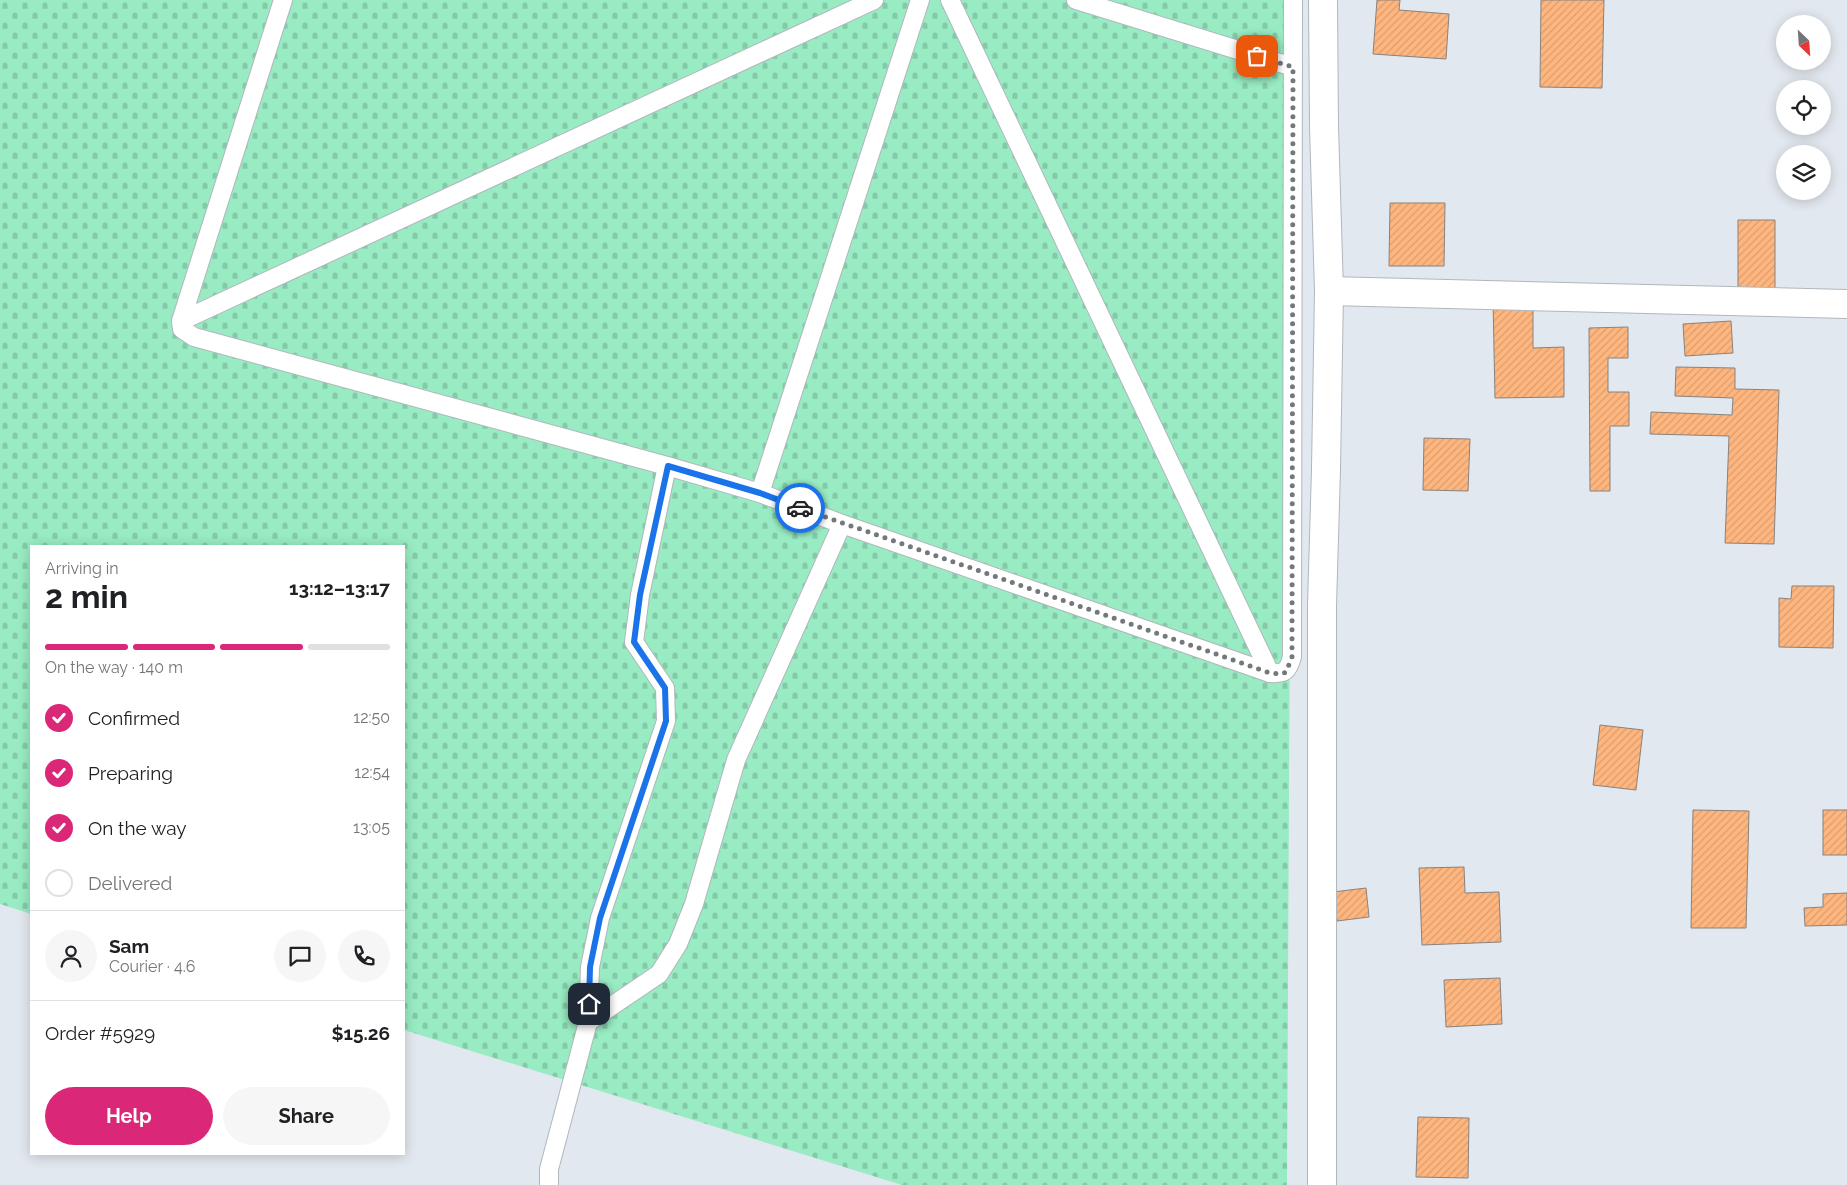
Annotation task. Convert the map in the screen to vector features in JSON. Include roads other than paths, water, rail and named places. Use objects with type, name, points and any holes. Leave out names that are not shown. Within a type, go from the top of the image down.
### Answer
[{"type":"street","points":[[1322,1185],[1322,606],[1329,292],[1324,127],[1323,0]]},
{"type":"street","points":[[1329,292],[1847,304]]},
{"type":"lane","points":[[283,0],[181,321],[182,329],[194,337],[668,466],[760,493],[842,524],[1270,673],[1282,674],[1286,672],[1292,657],[1294,0]]},
{"type":"lane","points":[[181,321],[874,0]]},
{"type":"lane","points":[[760,493],[920,0]]},
{"type":"lane","points":[[950,0],[1270,673]]},
{"type":"lane","points":[[1076,0],[1293,67]]},
{"type":"lane","points":[[549,1185],[549,1169],[588,1022],[590,967],[600,918],[666,721],[665,688],[634,642],[640,595],[668,466]]},
{"type":"lane","points":[[588,1022],[659,974],[678,944],[694,904],[736,760],[842,524]]}]
